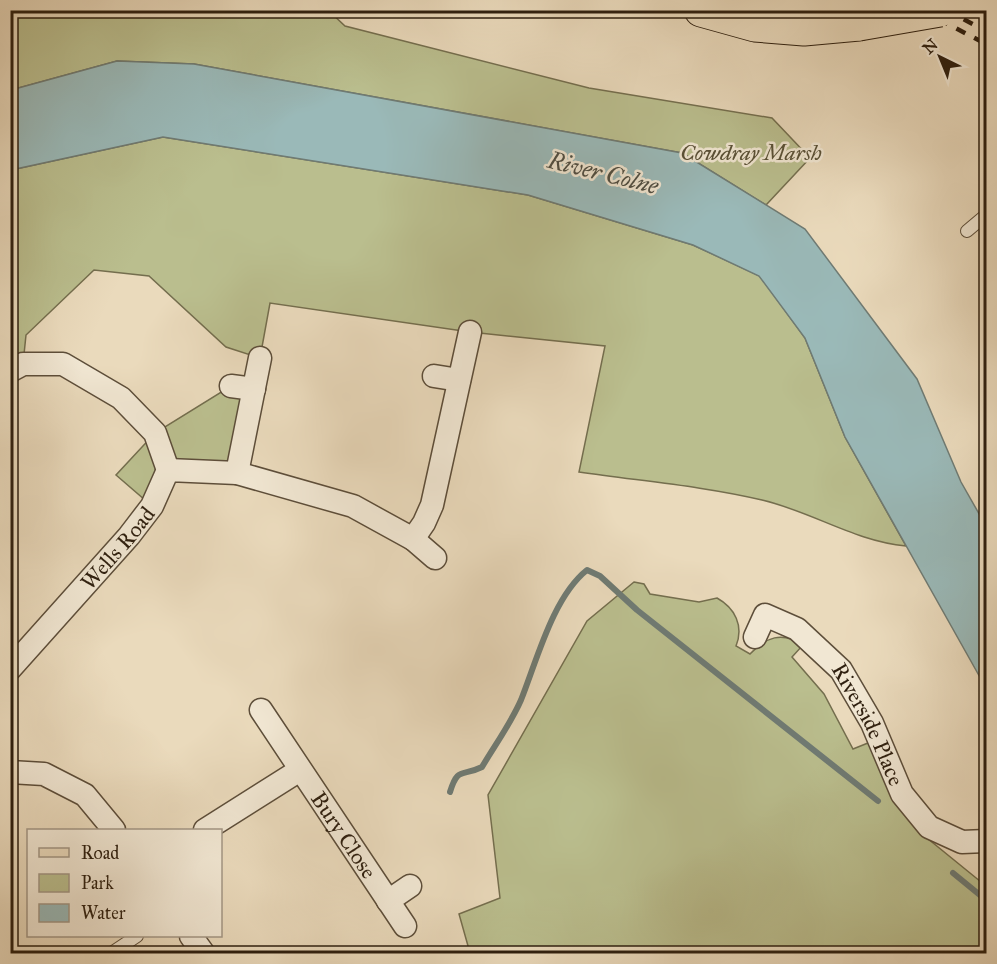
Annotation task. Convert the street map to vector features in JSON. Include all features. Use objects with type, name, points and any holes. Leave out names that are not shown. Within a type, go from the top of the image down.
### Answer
[{"type":"main road","points":[[701,10],[756,26],[804,30],[859,24],[940,10]]},
{"type":"street","points":[[412,539],[424,523],[432,505],[470,332]]},
{"type":"street","points":[[237,473],[261,358]]},
{"type":"street","points":[[10,371],[23,364],[63,364],[121,398],[155,433],[168,470],[237,473],[353,506],[412,539],[435,558]]},
{"type":"street","points":[[434,376],[459,381]]},
{"type":"street","points":[[231,386],[254,390]]},
{"type":"street","name":"Wells Road","points":[[10,669],[129,536],[152,506],[168,470]]},
{"type":"street","name":"Riverside Place","points":[[755,637],[765,615],[797,629],[840,670],[872,723],[902,794],[929,827],[962,842],[987,841]]},
{"type":"street","name":"Bury Close","points":[[261,710],[405,926]]},
{"type":"street","name":"Bury Close","points":[[208,829],[300,770]]},
{"type":"street","points":[[10,772],[44,774],[86,795],[112,829]]},
{"type":"street","name":"Bury Close","points":[[388,901],[410,886]]},
{"type":"street","points":[[192,937],[204,954]]},
{"type":"lane","points":[[967,231],[987,216]]},
{"type":"lane","points":[[110,954],[135,937]]},
{"type":"green space","name":"Cowdray Marsh","points":[[11,11],[329,11],[345,26],[589,88],[772,118],[810,158],[766,205],[682,153],[194,64],[117,61],[11,90]]},
{"type":"green space","points":[[163,137],[528,195],[693,245],[760,276],[805,338],[845,437],[906,546],[869,538],[781,505],[740,495],[579,472],[605,346],[470,332],[270,303],[260,358],[226,347],[149,276],[94,270],[26,335],[23,364],[11,371],[11,170]]},
{"type":"green space","points":[[231,386],[254,389],[237,473],[169,470],[152,506],[116,475],[155,433]]},
{"type":"green space","points":[[634,582],[644,584],[650,594],[699,602],[717,598],[729,607],[736,618],[739,631],[736,646],[750,654],[762,643],[775,638],[788,638],[803,645],[792,657],[824,694],[853,749],[868,743],[927,838],[986,886],[986,953],[470,953],[459,914],[500,898],[488,795],[587,621]]},
{"type":"water","name":"River Colne","points":[[117,61],[194,64],[682,153],[805,229],[917,379],[961,482],[986,526],[986,688],[845,437],[805,338],[759,276],[693,245],[528,195],[163,137],[11,170],[11,90]]},
{"type":"waterway","points":[[450,792],[458,775],[482,767],[503,734],[521,700],[555,612],[575,582],[587,570],[600,576],[637,610],[878,801]]},
{"type":"waterway","points":[[953,873],[986,900]]},
{"type":"railway","points":[[921,10],[986,44]]},
{"type":"railway","points":[[946,10],[986,31]]}]
